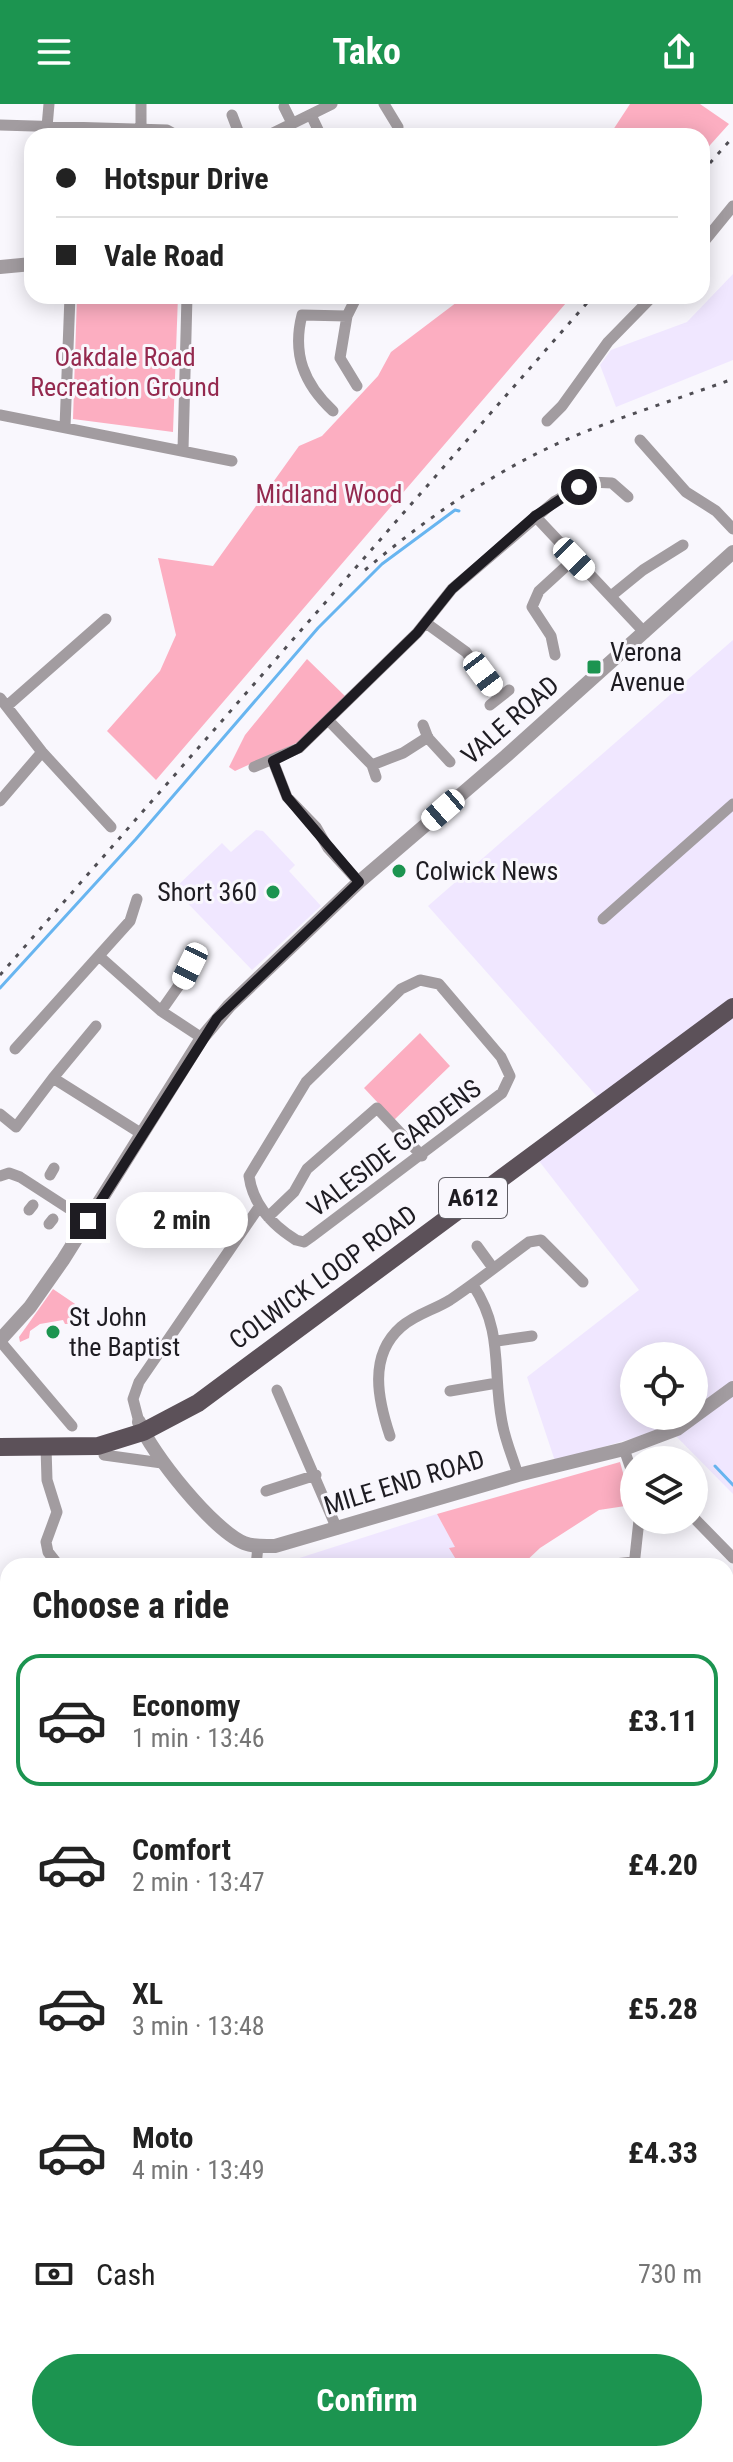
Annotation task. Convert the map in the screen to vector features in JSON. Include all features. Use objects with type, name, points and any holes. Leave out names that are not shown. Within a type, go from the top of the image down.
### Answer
[{"type":"main road","name":"COLWICK LOOP ROAD","points":[[141,1427],[198,1403],[733,1007]]},
{"type":"main road","name":"A612","points":[[0,1447],[98,1446],[141,1427]]},
{"type":"street","points":[[47,127],[49,104]]},
{"type":"street","points":[[5,112],[2,125],[141,128],[141,104]]},
{"type":"street","points":[[282,128],[332,104]]},
{"type":"street","points":[[384,104],[398,127]]},
{"type":"street","points":[[281,106],[292,123]]},
{"type":"street","points":[[232,115],[237,128]]},
{"type":"street","points":[[311,115],[317,128]]},
{"type":"street","points":[[710,234],[733,206]]},
{"type":"street","points":[[0,267],[24,265]]},
{"type":"street","points":[[65,427],[70,304]]},
{"type":"street","points":[[183,450],[187,304]]},
{"type":"street","points":[[353,304],[347,316],[340,358],[357,386]]},
{"type":"street","points":[[547,421],[608,342],[645,304]]},
{"type":"street","points":[[333,411],[313,393],[298,357],[297,335],[302,315],[347,316]]},
{"type":"street","points":[[0,415],[232,461]]},
{"type":"street","points":[[640,440],[646,454],[686,492],[716,511],[733,529]]},
{"type":"street","points":[[254,767],[299,748],[426,623],[442,598],[535,516],[590,482],[612,483],[628,497]]},
{"type":"street","points":[[535,516],[645,633]]},
{"type":"street","points":[[611,596],[643,570],[683,545]]},
{"type":"street","name":"VALE ROAD","points":[[0,1340],[44,1288],[202,1038],[229,1006],[359,882],[645,633],[733,552]]},
{"type":"street","points":[[558,646],[532,607],[539,591],[574,559]]},
{"type":"street","points":[[106,619],[3,702],[42,752],[111,827]]},
{"type":"street","points":[[426,623],[466,652],[500,697]]},
{"type":"street","points":[[328,720],[374,771],[403,753],[425,731],[450,762]]},
{"type":"street","points":[[0,801],[42,752]]},
{"type":"street","points":[[273,761],[287,797],[359,882]]},
{"type":"street","points":[[603,919],[733,804]]},
{"type":"street","points":[[15,1049],[130,921],[137,899]]},
{"type":"street","points":[[161,1011],[201,954]]},
{"type":"street","points":[[99,956],[161,1011],[202,1038]]},
{"type":"street","name":"VALESIDE GARDENS","points":[[420,980],[439,984],[492,1046],[510,1076],[502,1093],[422,1156],[304,1242],[292,1238],[268,1217],[252,1194],[249,1176],[306,1082],[401,989],[420,980]]},
{"type":"street","points":[[0,1114],[16,1127],[96,1026]]},
{"type":"street","points":[[53,1078],[142,1134]]},
{"type":"street","points":[[268,1217],[294,1192],[307,1169],[377,1108],[422,1156]]},
{"type":"street","points":[[0,1176],[9,1173],[41,1190],[56,1215],[88,1221]]},
{"type":"street","points":[[257,1558],[258,1546],[245,1543],[224,1529],[162,1463],[141,1427],[133,1399],[139,1382],[259,1207]]},
{"type":"street","points":[[390,1436],[381,1410],[378,1375],[387,1344],[413,1319],[473,1285],[529,1242],[541,1240],[583,1282]]},
{"type":"street","points":[[477,1246],[493,1268]]},
{"type":"street","points":[[473,1285],[489,1309],[497,1341],[497,1383],[502,1424],[518,1475]]},
{"type":"street","points":[[497,1341],[532,1336]]},
{"type":"street","points":[[0,1340],[72,1426]]},
{"type":"street","points":[[450,1391],[497,1383]]},
{"type":"street","name":"MILE END ROAD","points":[[631,1446],[686,1423],[733,1388]]},
{"type":"street","points":[[277,1397],[316,1475],[337,1529]]},
{"type":"street","points":[[50,1447],[47,1480],[57,1512],[46,1542],[53,1558]]},
{"type":"street","name":"MILE END ROAD","points":[[258,1546],[275,1546],[518,1475],[620,1450]]},
{"type":"street","points":[[104,1455],[162,1463]]},
{"type":"street","points":[[266,1491],[280,1482],[316,1475]]},
{"type":"street","points":[[708,1532],[733,1558]]},
{"type":"street","points":[[635,1558],[637,1534]]},
{"type":"shaded area","points":[[733,274],[733,360],[616,407],[600,365],[611,350],[687,322],[704,304],[710,304],[710,298]]},
{"type":"shaded area","points":[[733,640],[733,1494],[708,1469],[708,1446],[686,1446],[670,1430],[708,1430],[708,1342],[620,1342],[620,1430],[661,1430],[555,1461],[527,1377],[639,1290],[539,1161],[609,1110],[428,906]]},
{"type":"shaded area","points":[[256,830],[263,831],[295,865],[289,871],[321,906],[252,970],[174,889],[222,843],[231,852]]},
{"type":"shaded area","points":[[437,1514],[462,1558],[300,1558]]},
{"type":"green space","points":[[630,104],[700,104],[729,124],[710,145],[710,128],[614,128]]},
{"type":"green space","name":"Oakdale Road Recreation Ground","points":[[77,304],[178,304],[173,432],[73,419]]},
{"type":"green space","name":"Midland Wood","points":[[454,304],[565,304],[156,780],[107,731],[160,671],[176,635],[158,558],[213,566],[299,446],[322,436],[378,376],[391,352]]},
{"type":"green space","points":[[307,659],[347,698],[301,741],[235,771],[229,767],[245,735]]},
{"type":"green space","points":[[420,1033],[450,1066],[394,1120],[364,1088]]},
{"type":"green space","points":[[53,1289],[84,1310],[73,1324],[65,1324],[63,1320],[40,1324],[30,1331],[29,1338],[20,1342],[19,1337]]},
{"type":"green space","points":[[620,1462],[620,1507],[599,1510],[529,1558],[455,1558],[449,1548],[455,1547],[437,1514]]},
{"type":"waterway","points":[[0,988],[136,839],[318,628],[382,564],[455,510],[459,511]]},
{"type":"waterway","points":[[715,1466],[733,1485]]},
{"type":"railway","points":[[710,163],[733,137]]},
{"type":"railway","points":[[0,975],[586,304]]},
{"type":"railway","points":[[365,570],[441,511],[524,460],[601,426],[733,379]]},
{"type":"place","name":"Verona Avenue","points":[[594,667]]},
{"type":"place","name":"Colwick News","points":[[399,871]]},
{"type":"place","name":"Short 360","points":[[273,892]]},
{"type":"place","name":"St John the Baptist","points":[[53,1332]]},
{"type":"route","points":[[88,1221],[217,1018],[359,882],[328,848],[316,827],[287,797],[273,761],[299,748],[417,633],[452,589],[535,516],[579,487]]}]
